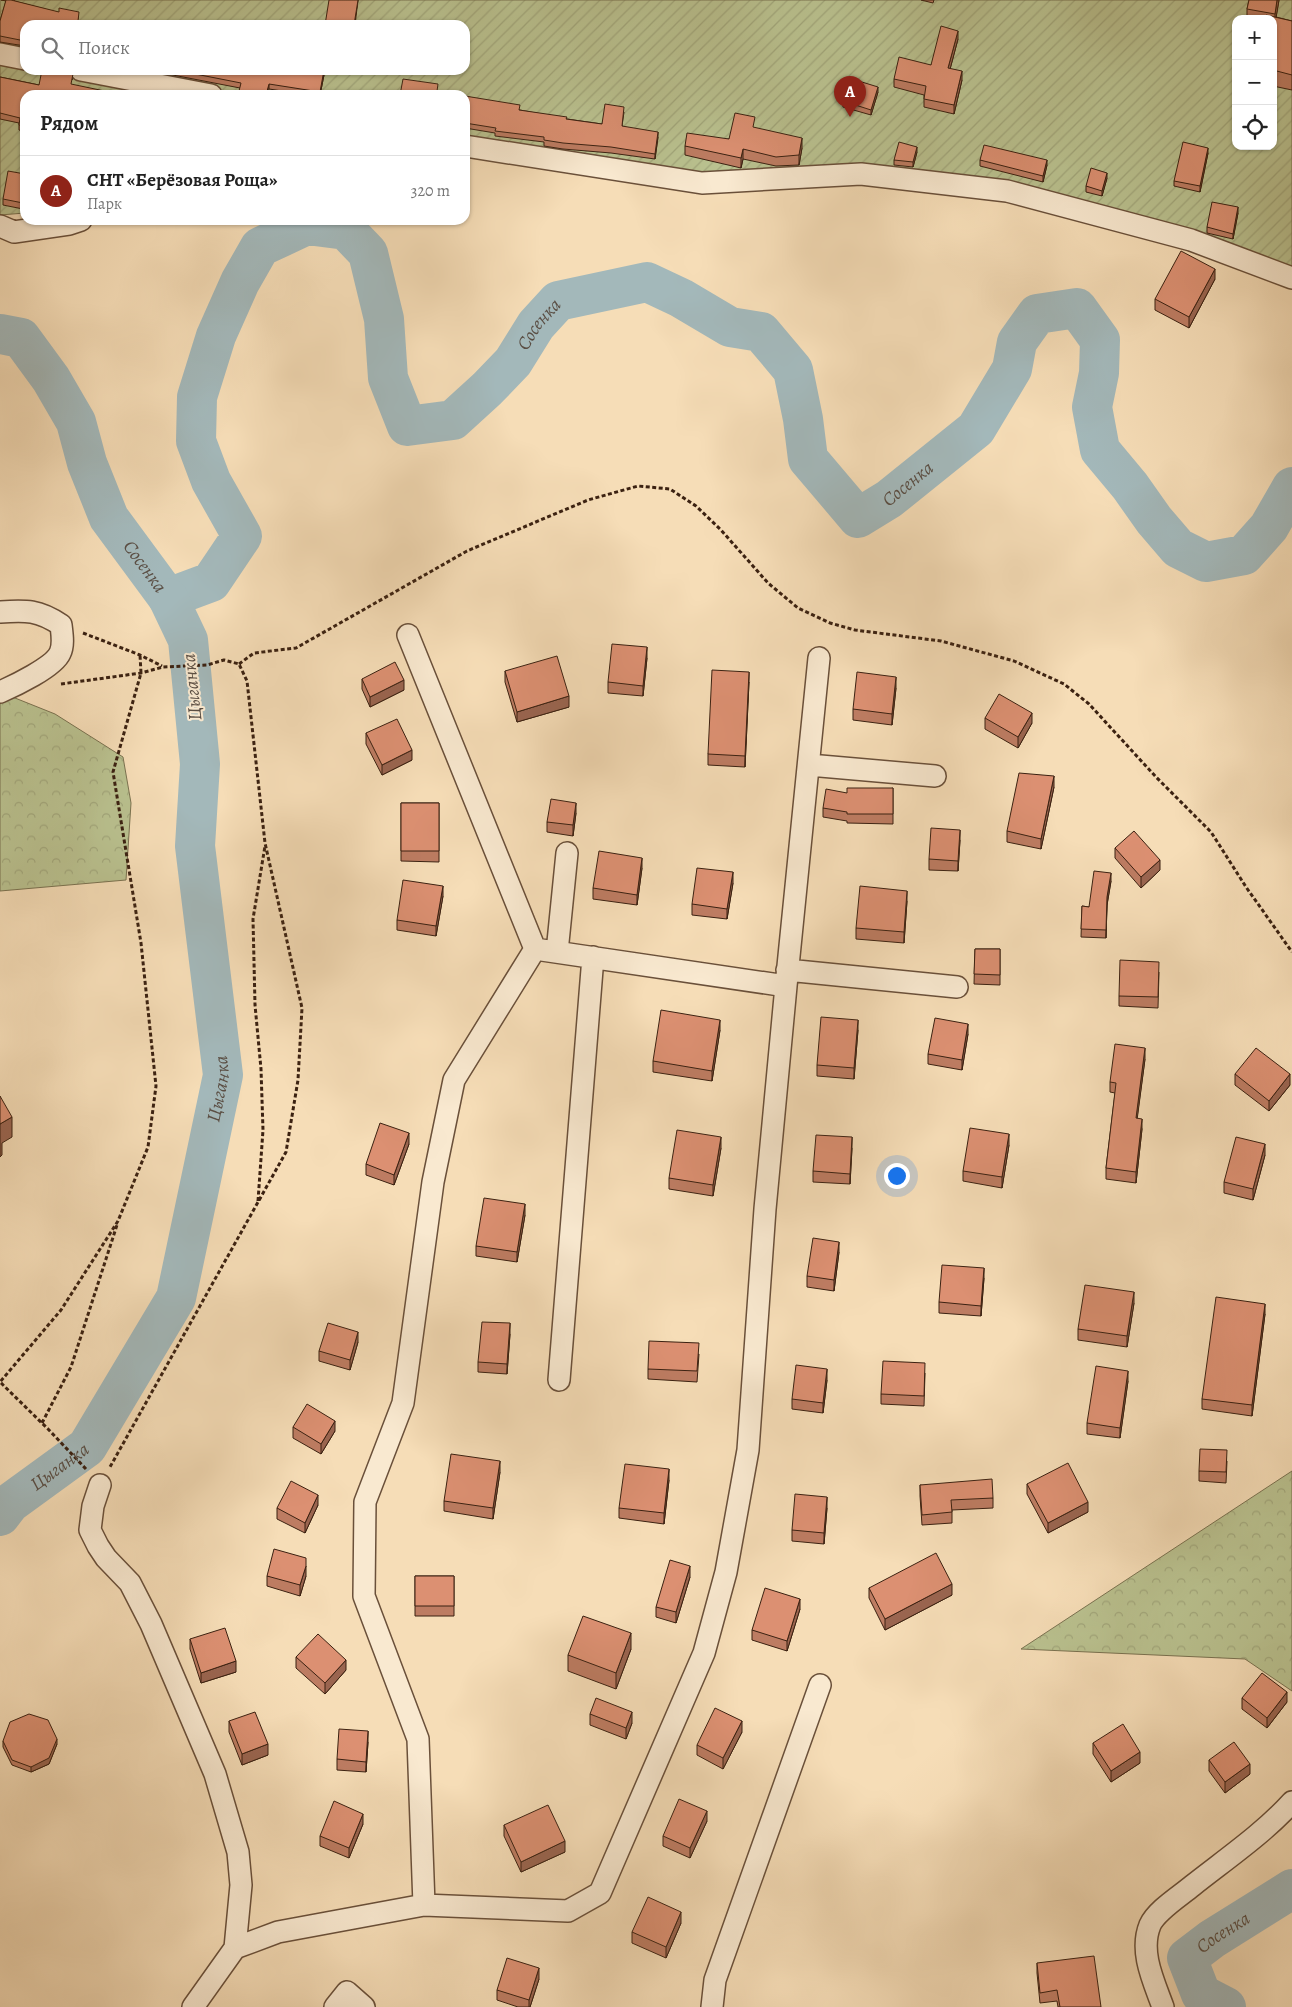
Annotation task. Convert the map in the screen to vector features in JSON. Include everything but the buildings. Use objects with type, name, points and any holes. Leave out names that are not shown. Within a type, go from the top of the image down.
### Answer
[{"type":"street","points":[[0,54],[20,58]]},
{"type":"street","points":[[107,75],[185,90]]},
{"type":"street","points":[[470,147],[702,183],[860,174],[1007,191],[1191,240],[1292,278]]},
{"type":"street","points":[[0,226],[14,232],[62,225]]},
{"type":"street","points":[[0,612],[25,610],[46,615],[61,625],[62,641],[60,654],[41,671],[0,692]]},
{"type":"street","points":[[408,635],[535,949]]},
{"type":"street","points":[[235,1948],[278,1932],[424,1905],[568,1911],[600,1893],[704,1653],[726,1572],[748,1450],[765,1209],[786,978],[819,658]]},
{"type":"street","points":[[808,765],[935,776]]},
{"type":"street","points":[[557,952],[567,853]]},
{"type":"street","points":[[535,949],[593,958],[786,978],[957,987]]},
{"type":"street","points":[[424,1905],[418,1739],[364,1596],[365,1502],[403,1403],[433,1182],[454,1080],[535,949]]},
{"type":"street","points":[[560,1380],[593,958]]},
{"type":"street","points":[[94,1478],[90,1530],[106,1558],[130,1583],[151,1624],[215,1774],[238,1852],[241,1885],[235,1948],[193,2007]]},
{"type":"street","points":[[712,2007],[715,1980],[820,1685]]},
{"type":"street","points":[[1163,2007],[1148,1964],[1146,1946],[1150,1925],[1166,1907],[1275,1821],[1292,1802]]},
{"type":"street","points":[[335,2007],[347,1992],[364,2007]]},
{"type":"path","points":[[239,664],[254,653],[296,648],[467,551],[588,500],[638,486],[670,489],[696,506],[721,530],[768,583],[798,608],[830,623],[855,630],[941,641],[1014,661],[1064,684],[1089,704],[1156,777],[1211,832],[1246,887],[1292,952]]},
{"type":"path","points":[[61,625],[140,655],[163,667]]},
{"type":"path","points":[[42,1423],[71,1367],[118,1220],[148,1147],[156,1086],[141,943],[113,772],[141,673],[140,655]]},
{"type":"path","points":[[58,684],[141,673],[163,667],[207,665],[224,660],[239,664],[247,680],[265,843],[302,1008],[298,1080],[286,1152],[258,1203],[94,1478],[48,1428],[0,1382],[61,1310],[118,1220]]},
{"type":"path","points":[[258,1203],[263,1130],[261,1069],[255,1005],[253,919],[265,843]]},
{"type":"green space","points":[[0,0],[1292,0],[1292,271],[936,177],[700,177],[470,139],[470,90],[20,90],[20,213],[0,215]]},
{"type":"green space","points":[[0,692],[55,714],[123,757],[131,803],[126,880],[0,891]]},
{"type":"green space","points":[[1292,1471],[1292,1691],[1245,1659],[1021,1649]]},
{"type":"waterway","name":"Сосенка","points":[[0,334],[21,338],[51,379],[76,422],[87,463],[109,518],[168,598],[211,582],[242,536],[211,481],[196,441],[197,397],[216,336],[240,282],[260,247],[307,225],[346,230],[368,253],[384,319],[388,378],[407,426],[453,420],[513,362],[536,325],[558,301],[647,282],[681,298],[730,327],[761,332],[793,370],[803,419],[808,459],[858,518],[889,499],[976,429],[1012,369],[1017,342],[1037,314],[1077,308],[1100,340],[1099,373],[1092,407],[1100,450],[1178,548],[1206,562],[1244,555],[1269,527],[1292,487]]},
{"type":"waterway","name":"Цыганка","points":[[0,1516],[10,1503],[87,1447],[176,1298],[223,1075],[195,846],[200,764],[188,640],[168,598]]},
{"type":"waterway","name":"Сосенка","points":[[1226,2007],[1201,1994],[1187,1958],[1212,1939],[1292,1889]]},
{"type":"place","name":"СНТ «Берёзовая Роща»","points":[[850,117]]}]
